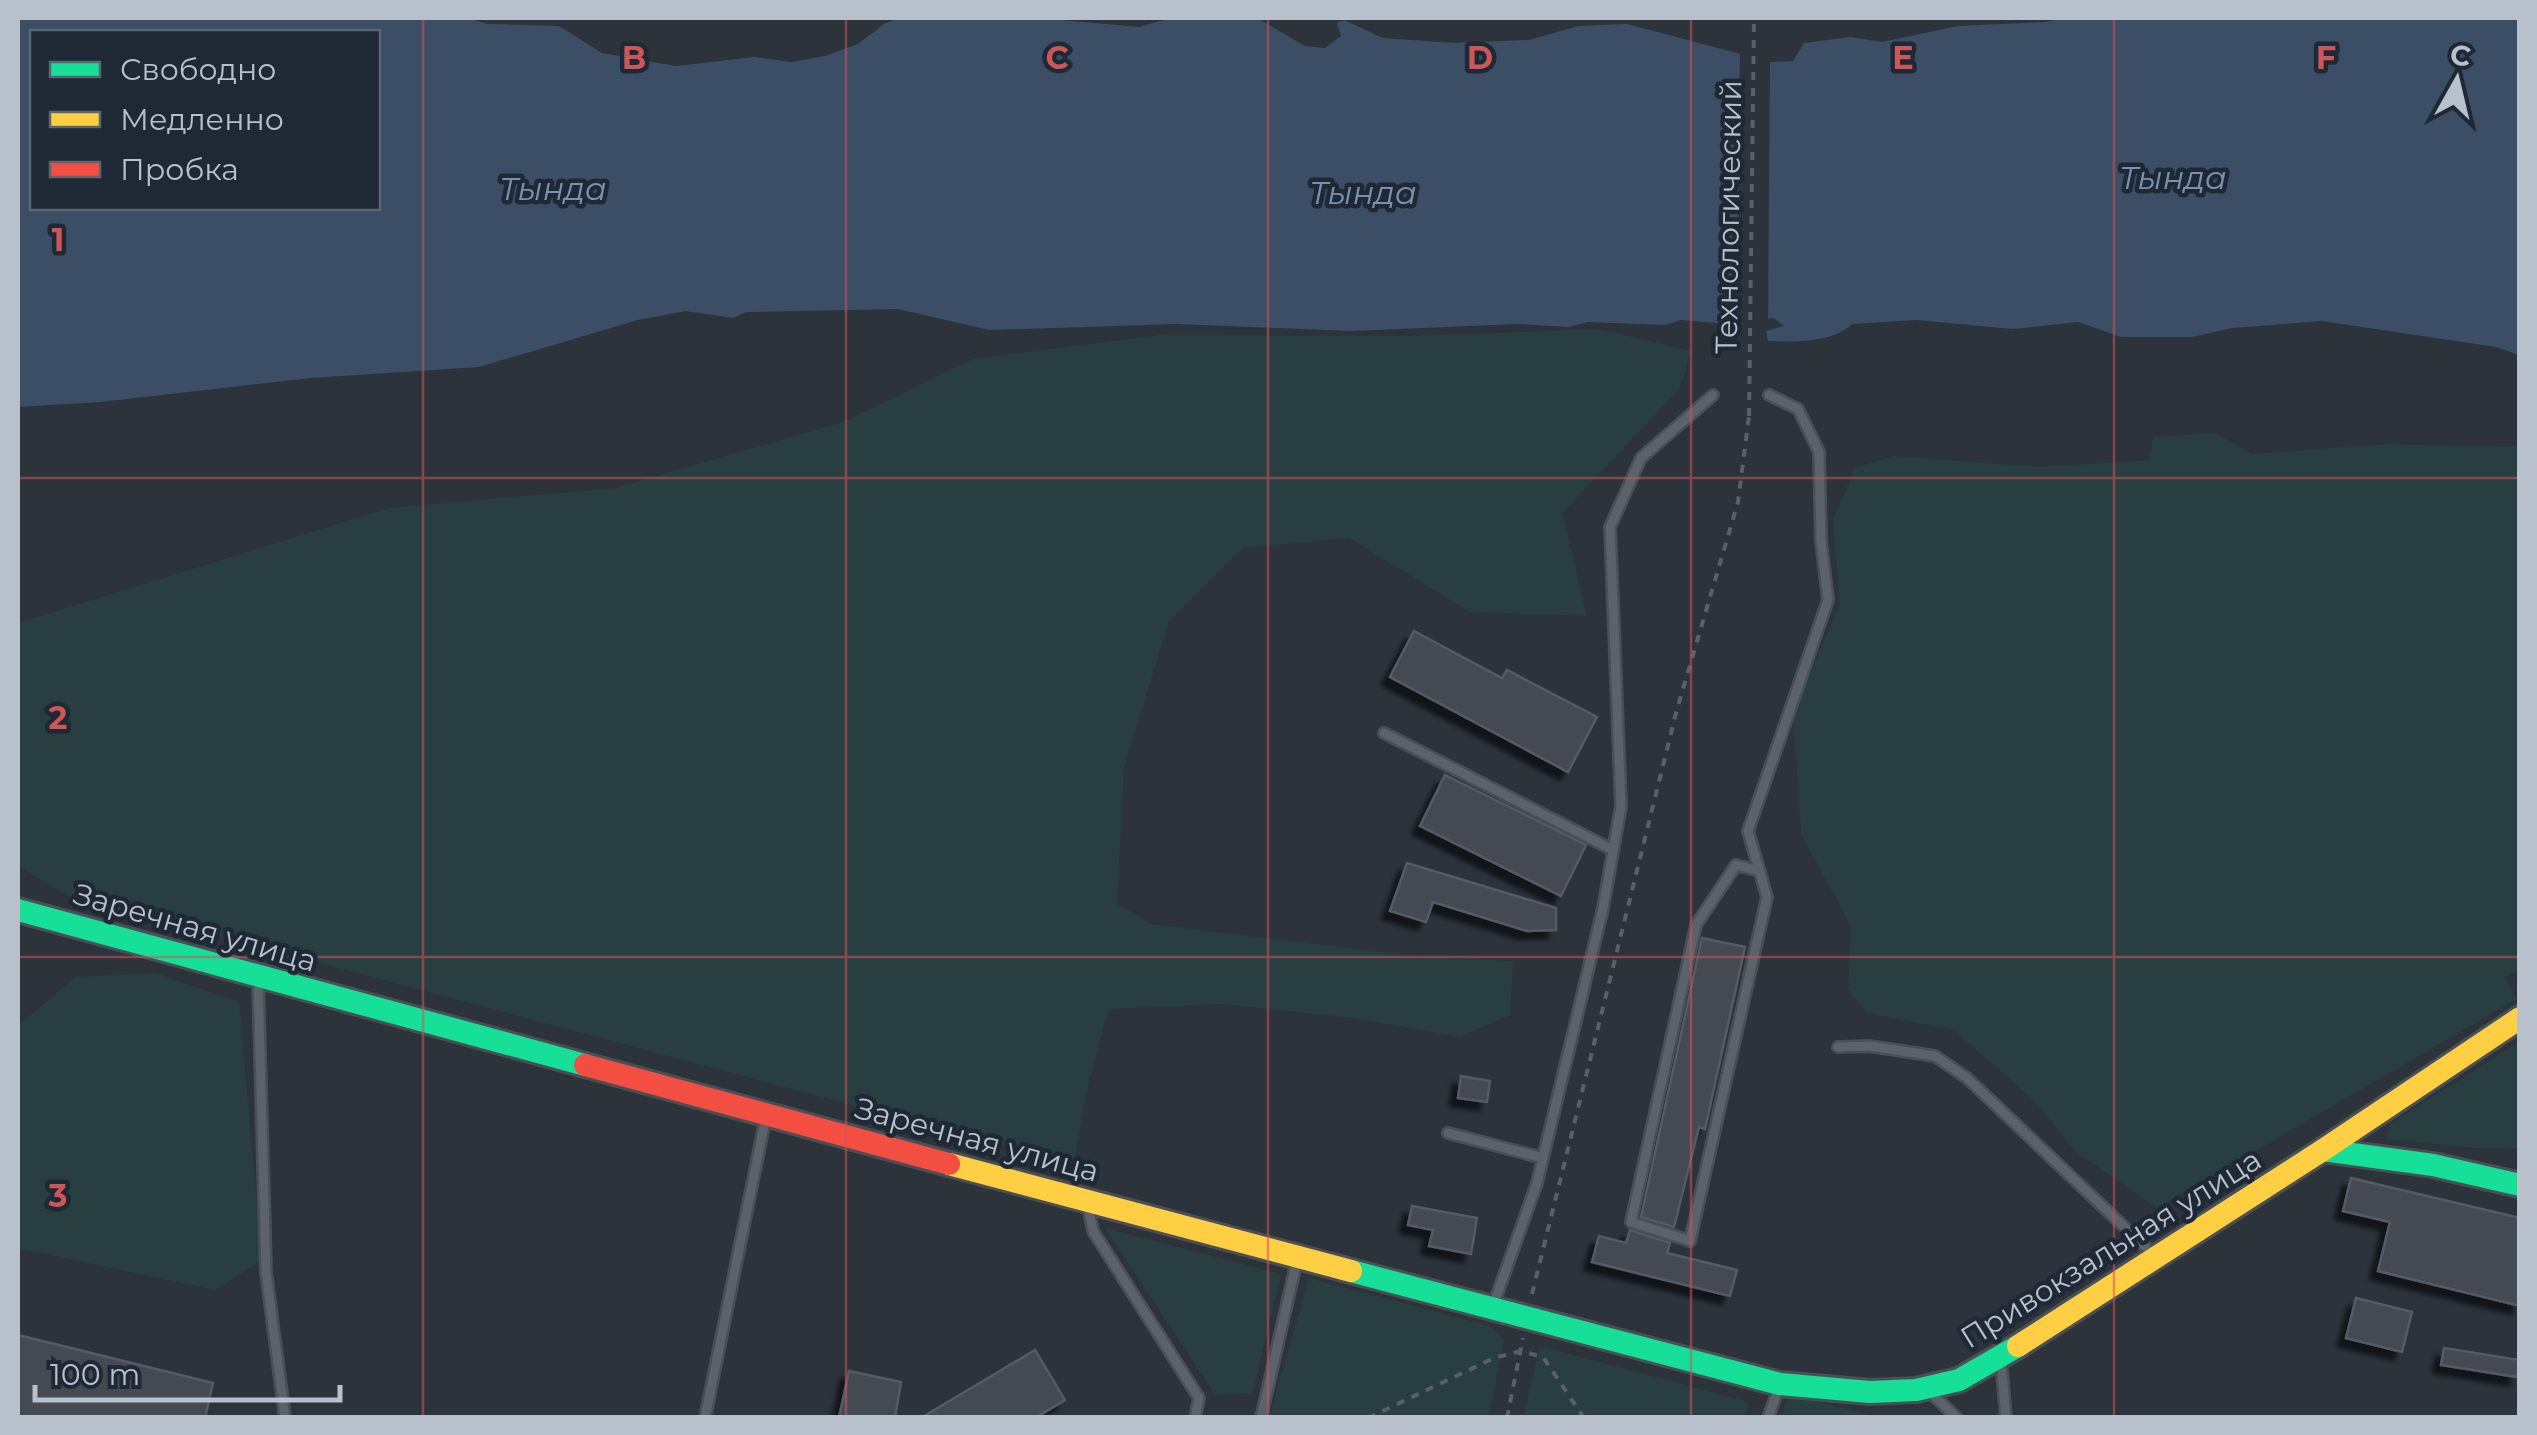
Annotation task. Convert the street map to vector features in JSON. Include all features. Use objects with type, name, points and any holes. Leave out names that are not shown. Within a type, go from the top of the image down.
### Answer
[{"type":"street","name":"Заречная улица","points":[[18,910],[1088,1202],[1780,1384],[1854,1391],[1926,1388]]},
{"type":"street","name":"Привокзальная улица","points":[[1926,1388],[1960,1380],[2001,1357],[2520,1018]]},
{"type":"street","points":[[2323,1150],[2433,1166],[2520,1185]]},
{"type":"lane","points":[[1492,1308],[1543,1158],[1603,908],[1621,806],[1610,527],[1642,458],[1713,395]]},
{"type":"lane","points":[[1760,870],[1736,865],[1696,925],[1630,1222],[1690,1241],[1767,898],[1760,870],[1748,831],[1828,600],[1821,540],[1819,452],[1798,410],[1768,396]]},
{"type":"lane","points":[[1384,733],[1614,850]]},
{"type":"lane","points":[[258,977],[266,1272],[286,1418]]},
{"type":"lane","points":[[1838,1047],[1869,1046],[1935,1056],[1967,1078],[2156,1257]]},
{"type":"lane","points":[[705,1418],[767,1113]]},
{"type":"lane","points":[[1448,1133],[1543,1158]]},
{"type":"lane","points":[[1088,1202],[1093,1231],[1198,1398],[1195,1418]]},
{"type":"lane","points":[[1262,1418],[1298,1257]]},
{"type":"lane","points":[[2001,1357],[2006,1418]]},
{"type":"lane","points":[[1768,1418],[1780,1384]]},
{"type":"lane","points":[[1926,1388],[1957,1418]]},
{"type":"path","name":"Технологический","points":[[1506,1418],[1526,1317],[1676,714],[1738,502],[1749,416],[1754,18]]},
{"type":"path","points":[[1368,1418],[1494,1358],[1520,1351],[1544,1357],[1584,1418]]},
{"type":"green space","points":[[1598,329],[1692,351],[1679,390],[1562,513],[1587,616],[1470,612],[1349,538],[1243,548],[1169,622],[1124,767],[1117,904],[1152,924],[1422,957],[1513,961],[1510,1015],[1460,1037],[1354,1018],[1221,1004],[1109,1009],[1087,1089],[1074,1164],[68,896],[18,866],[18,623],[389,508],[615,488],[843,422],[973,359],[1159,335],[1407,336]]},
{"type":"green space","points":[[2215,433],[2252,454],[2386,444],[2519,447],[2520,969],[2505,978],[2517,999],[2157,1208],[2076,1152],[2035,1102],[1954,1030],[1867,1013],[1848,990],[1851,927],[1801,833],[1793,712],[1840,604],[1833,520],[1855,468],[1893,456],[2040,467],[2149,460],[2153,437]]},
{"type":"green space","points":[[156,973],[239,1002],[262,1260],[215,1290],[18,1248],[18,1026],[75,977]]},
{"type":"green space","points":[[2519,1042],[2519,1149],[2386,1139],[2390,1124]]},
{"type":"green space","points":[[1105,1228],[1281,1274],[1253,1393],[1215,1395]]},
{"type":"green space","points":[[1309,1278],[1490,1326],[1504,1339],[1489,1417],[1269,1417]]},
{"type":"green space","points":[[1540,1346],[1749,1402],[1745,1417],[1523,1417]]},
{"type":"green space","points":[[1788,1394],[1879,1417],[1782,1418]]},
{"type":"water","name":"Тында","points":[[18,18],[467,18],[488,24],[559,26],[602,53],[676,66],[754,57],[791,62],[825,56],[858,44],[899,18],[1040,18],[1139,27],[1171,18],[1257,18],[1305,46],[1325,48],[1341,36],[1337,23],[1344,20],[1383,38],[1454,43],[1529,40],[1578,26],[1627,24],[1771,62],[1793,61],[1804,43],[1850,37],[1882,42],[1958,26],[2065,18],[2519,18],[2519,355],[2496,347],[2322,321],[2232,328],[2192,337],[2121,337],[2078,322],[2013,329],[1916,320],[1852,324],[1835,335],[1813,340],[1768,341],[1766,331],[1784,326],[1774,318],[1727,324],[1681,320],[1665,325],[1587,322],[1569,327],[1517,324],[1352,331],[1176,324],[989,330],[898,309],[746,312],[733,318],[686,311],[638,320],[479,367],[311,378],[100,402],[18,407]]},
{"type":"pier","points":[[1740,49],[1770,57],[1768,324],[1737,328]]},
{"type":"building","points":[[1414,631],[1502,678],[1507,670],[1597,717],[1568,772],[1390,677]]},
{"type":"building","points":[[1445,775],[1586,845],[1561,896],[1420,826]]},
{"type":"building","points":[[1407,863],[1556,908],[1556,930],[1527,931],[1433,902],[1426,922],[1390,911]]},
{"type":"building","points":[[1702,938],[1745,947],[1705,1129],[1699,1127],[1674,1227],[1641,1217]]},
{"type":"building","points":[[1461,1076],[1490,1081],[1487,1102],[1458,1098]]},
{"type":"building","points":[[2351,1178],[2520,1218],[2520,1306],[2378,1271],[2390,1222],[2343,1211]]},
{"type":"building","points":[[1412,1206],[1477,1218],[1471,1254],[1429,1246],[1433,1230],[1408,1225]]},
{"type":"building","points":[[1630,1230],[1670,1243],[1667,1253],[1737,1270],[1730,1296],[1592,1262],[1599,1236],[1626,1243]]},
{"type":"building","points":[[2356,1298],[2412,1312],[2402,1352],[2346,1338]]},
{"type":"building","points":[[18,1335],[213,1383],[205,1418],[18,1418]]},
{"type":"building","points":[[2444,1348],[2519,1360],[2517,1377],[2441,1365]]},
{"type":"building","points":[[1035,1350],[1065,1400],[1035,1418],[921,1418]]},
{"type":"building","points":[[849,1371],[901,1382],[895,1418],[839,1418]]},
{"type":"traffic: fast","points":[[18,910],[585,1065]]},
{"type":"traffic: fast","points":[[2323,1150],[2433,1165],[2520,1185]]},
{"type":"traffic: fast","points":[[1351,1271],[1780,1384],[1870,1392],[1916,1390],[1959,1380],[2018,1346]]},
{"type":"traffic: slow","points":[[2018,1346],[2520,1018]]},
{"type":"traffic: slow","points":[[949,1164],[1351,1271]]},
{"type":"traffic: jam","points":[[585,1065],[949,1164]]}]
